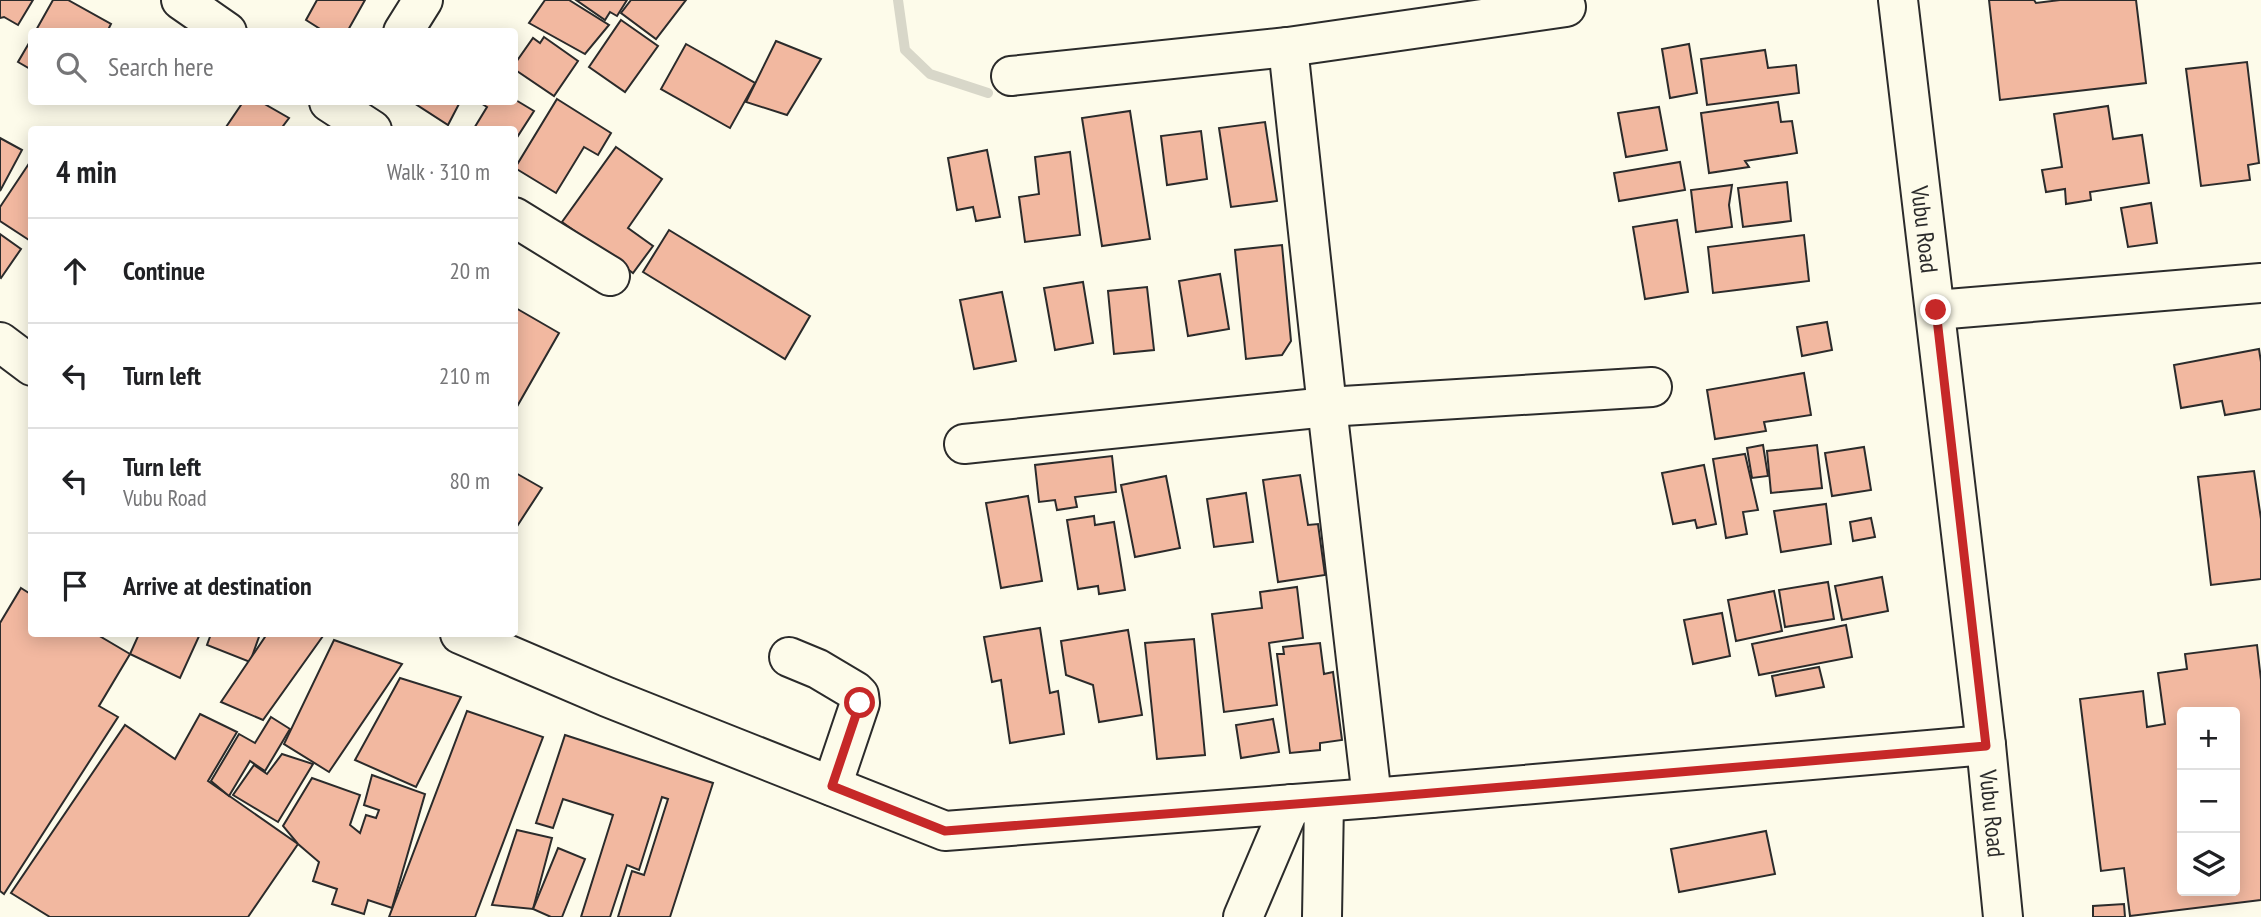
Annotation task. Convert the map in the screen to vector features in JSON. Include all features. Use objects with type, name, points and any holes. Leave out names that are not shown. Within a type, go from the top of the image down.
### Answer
[{"type":"street","points":[[181,0],[221,28]]},
{"type":"street","points":[[406,28],[423,0]]},
{"type":"street","name":"Vubu Road","points":[[1898,0],[1986,746],[2003,917]]},
{"type":"street","points":[[1011,76],[1288,47],[1566,7]]},
{"type":"street","points":[[1288,47],[1373,798]]},
{"type":"street","points":[[518,219],[610,276]]},
{"type":"street","points":[[1936,310],[2261,284]]},
{"type":"street","points":[[0,342],[28,363]]},
{"type":"street","points":[[964,444],[1327,407],[1652,387]]},
{"type":"street","points":[[467,637],[607,697],[945,831],[1986,746]]},
{"type":"street","points":[[789,657],[818,669],[859,695],[860,703],[832,786]]},
{"type":"street","points":[[1243,917],[1307,803]]},
{"type":"street","points":[[1307,803],[1322,917]]},
{"type":"building","points":[[0,0],[33,0],[18,25],[4,17],[0,18]]},
{"type":"building","points":[[53,0],[68,0],[111,24],[109,28],[37,28]]},
{"type":"building","points":[[317,0],[365,0],[349,28],[319,28],[306,20]]},
{"type":"building","points":[[545,0],[569,0],[609,25],[585,54],[529,23]]},
{"type":"building","points":[[576,0],[627,0],[617,16],[610,12],[605,20]]},
{"type":"building","points":[[631,0],[686,0],[656,39],[621,13]]},
{"type":"building","points":[[1989,0],[2034,0],[2036,3],[2060,0],[2136,0],[2146,83],[2000,100]]},
{"type":"building","points":[[621,20],[658,46],[625,92],[589,67]]},
{"type":"building","points":[[544,37],[578,61],[554,96],[518,72],[518,59],[533,38],[540,43]]},
{"type":"building","points":[[776,41],[821,59],[787,115],[746,102]]},
{"type":"building","points":[[686,44],[755,83],[730,128],[661,89]]},
{"type":"building","points":[[1689,44],[1697,93],[1670,98],[1662,49]]},
{"type":"building","points":[[28,45],[28,68],[18,62]]},
{"type":"building","points":[[1765,50],[1768,68],[1796,65],[1799,93],[1707,105],[1701,59]]},
{"type":"building","points":[[2247,62],[2259,163],[2248,165],[2250,180],[2201,186],[2186,69]]},
{"type":"building","points":[[557,99],[611,133],[598,155],[584,147],[556,193],[518,170],[518,163]]},
{"type":"building","points":[[518,101],[534,111],[518,136],[518,126],[475,126],[487,107],[484,105],[518,105]]},
{"type":"building","points":[[1778,102],[1781,122],[1792,121],[1797,153],[1745,161],[1749,167],[1709,173],[1701,113]]},
{"type":"building","points":[[241,105],[266,105],[289,118],[283,126],[227,126]]},
{"type":"building","points":[[417,105],[458,105],[448,125]]},
{"type":"building","points":[[2108,106],[2113,139],[2142,135],[2149,183],[2090,192],[2091,200],[2066,204],[2065,189],[2046,192],[2042,170],[2062,167],[2054,114]]},
{"type":"building","points":[[1659,107],[1667,150],[1626,157],[1618,113]]},
{"type":"building","points":[[1130,111],[1150,239],[1102,246],[1082,118]]},
{"type":"building","points":[[1265,122],[1277,201],[1231,207],[1219,128]]},
{"type":"building","points":[[1201,131],[1207,179],[1167,185],[1161,136]]},
{"type":"building","points":[[0,138],[22,150],[0,191]]},
{"type":"building","points":[[616,147],[662,179],[628,228],[653,246],[633,273],[562,222]]},
{"type":"building","points":[[987,150],[1000,217],[976,221],[973,207],[957,210],[948,158]]},
{"type":"building","points":[[1070,152],[1080,235],[1025,242],[1019,197],[1039,194],[1035,157]]},
{"type":"building","points":[[1680,162],[1685,190],[1619,201],[1614,173]]},
{"type":"building","points":[[28,165],[28,239],[0,221],[0,207]]},
{"type":"building","points":[[1787,182],[1791,221],[1743,227],[1738,188]]},
{"type":"building","points":[[1732,185],[1729,205],[1732,227],[1696,232],[1691,190]]},
{"type":"building","points":[[2151,203],[2157,243],[2128,247],[2121,208]]},
{"type":"building","points":[[1677,220],[1688,292],[1645,299],[1633,227]]},
{"type":"building","points":[[669,230],[810,316],[785,359],[643,272]]},
{"type":"building","points":[[0,234],[21,249],[1,278],[0,277]]},
{"type":"building","points":[[1804,235],[1809,281],[1713,293],[1708,247]]},
{"type":"building","points":[[1282,245],[1291,341],[1282,355],[1246,359],[1235,250]]},
{"type":"building","points":[[1220,274],[1229,329],[1188,336],[1179,281]]},
{"type":"building","points":[[1083,282],[1093,343],[1055,350],[1044,288]]},
{"type":"building","points":[[1147,287],[1154,350],[1114,354],[1108,291]]},
{"type":"building","points":[[1002,292],[1016,361],[974,369],[960,300]]},
{"type":"building","points":[[518,309],[559,333],[518,405]]},
{"type":"building","points":[[1827,322],[1832,350],[1802,356],[1797,327]]},
{"type":"building","points":[[2259,349],[2261,409],[2225,415],[2222,401],[2181,408],[2174,365]]},
{"type":"building","points":[[1804,373],[1811,415],[1764,422],[1766,431],[1715,439],[1707,390]]},
{"type":"building","points":[[1763,445],[1768,476],[1752,478],[1747,448]]},
{"type":"building","points":[[1817,445],[1822,488],[1771,493],[1767,451]]},
{"type":"building","points":[[1864,447],[1871,490],[1832,496],[1825,453]]},
{"type":"building","points":[[1745,454],[1758,510],[1743,512],[1747,534],[1726,538],[1713,459]]},
{"type":"building","points":[[1112,456],[1116,492],[1075,497],[1077,507],[1057,510],[1055,500],[1039,502],[1035,465]]},
{"type":"building","points":[[1704,465],[1716,524],[1697,528],[1695,520],[1673,524],[1662,473]]},
{"type":"building","points":[[2254,471],[2261,519],[2261,579],[2211,585],[2198,477]]},
{"type":"building","points":[[518,474],[542,488],[518,525]]},
{"type":"building","points":[[1300,475],[1308,525],[1318,524],[1325,575],[1278,582],[1263,480]]},
{"type":"building","points":[[1166,476],[1180,548],[1135,557],[1121,485]]},
{"type":"building","points":[[1246,493],[1253,542],[1214,547],[1207,499]]},
{"type":"building","points":[[1028,496],[1042,581],[1001,588],[986,503]]},
{"type":"building","points":[[1826,504],[1831,544],[1781,552],[1774,511]]},
{"type":"building","points":[[1094,516],[1095,525],[1114,522],[1125,590],[1099,594],[1098,586],[1078,589],[1067,520]]},
{"type":"building","points":[[1871,518],[1875,537],[1853,541],[1850,522]]},
{"type":"building","points":[[1882,577],[1888,611],[1842,620],[1835,586]]},
{"type":"building","points":[[1828,582],[1834,619],[1785,627],[1779,590]]},
{"type":"building","points":[[1297,587],[1303,638],[1269,643],[1277,705],[1224,712],[1212,614],[1262,608],[1260,592]]},
{"type":"building","points":[[21,588],[28,592],[28,637],[101,637],[130,654],[99,706],[118,717],[4,894],[0,891],[0,623]]},
{"type":"building","points":[[1774,591],[1782,631],[1736,641],[1728,600]]},
{"type":"building","points":[[1722,613],[1730,656],[1693,664],[1684,620]]},
{"type":"building","points":[[1846,625],[1852,657],[1759,675],[1752,644]]},
{"type":"building","points":[[1040,628],[1050,693],[1058,691],[1064,734],[1010,743],[1001,680],[992,682],[984,637]]},
{"type":"building","points":[[1128,630],[1142,715],[1099,722],[1093,685],[1066,675],[1061,641]]},
{"type":"building","points":[[138,637],[199,637],[180,678],[130,654]]},
{"type":"building","points":[[210,637],[259,637],[250,662],[207,645]]},
{"type":"building","points":[[265,637],[322,637],[263,720],[221,702]]},
{"type":"building","points":[[1194,639],[1205,755],[1157,759],[1145,643]]},
{"type":"building","points":[[334,640],[402,664],[329,772],[284,744]]},
{"type":"building","points":[[1320,643],[1324,674],[1333,672],[1342,740],[1320,743],[1320,750],[1290,753],[1277,654],[1284,654],[1283,647]]},
{"type":"building","points":[[2257,645],[2261,680],[2261,900],[2130,916],[2124,868],[2101,871],[2080,699],[2143,691],[2147,727],[2165,724],[2158,673],[2187,669],[2185,654]]},
{"type":"building","points":[[1819,667],[1824,687],[1776,696],[1772,676]]},
{"type":"building","points":[[400,678],[461,697],[416,787],[355,760]]},
{"type":"building","points":[[467,711],[543,737],[475,917],[389,917]]},
{"type":"building","points":[[200,714],[237,732],[208,781],[298,844],[248,917],[50,917],[11,893],[125,725],[175,759]]},
{"type":"building","points":[[271,717],[290,729],[265,771],[250,761],[229,796],[211,781],[239,734],[255,743]]},
{"type":"building","points":[[1273,719],[1279,752],[1241,758],[1236,725]]},
{"type":"building","points":[[565,735],[713,783],[670,917],[618,917],[632,871],[644,875],[668,799],[662,797],[639,870],[627,865],[610,917],[581,917],[613,815],[563,799],[553,828],[536,823]]},
{"type":"building","points":[[282,754],[313,764],[278,822],[233,795],[254,765],[267,774]]},
{"type":"building","points":[[372,775],[425,794],[392,908],[368,900],[364,914],[332,904],[337,889],[313,881],[319,862],[298,844],[283,826],[312,778],[360,795],[350,825],[360,833],[366,815],[376,818],[379,810],[364,805]]},
{"type":"building","points":[[517,830],[552,838],[533,909],[492,905]]},
{"type":"building","points":[[1766,831],[1775,874],[1679,892],[1671,849]]},
{"type":"building","points":[[558,848],[585,859],[562,917],[551,917],[533,909]]},
{"type":"building","points":[[2124,904],[2125,917],[2093,917],[2093,906]]},
{"type":"waterway","points":[[898,0],[905,50],[930,74],[988,93]]},
{"type":"route","points":[[860,703],[832,786],[945,831],[1986,746],[1936,310]]}]
